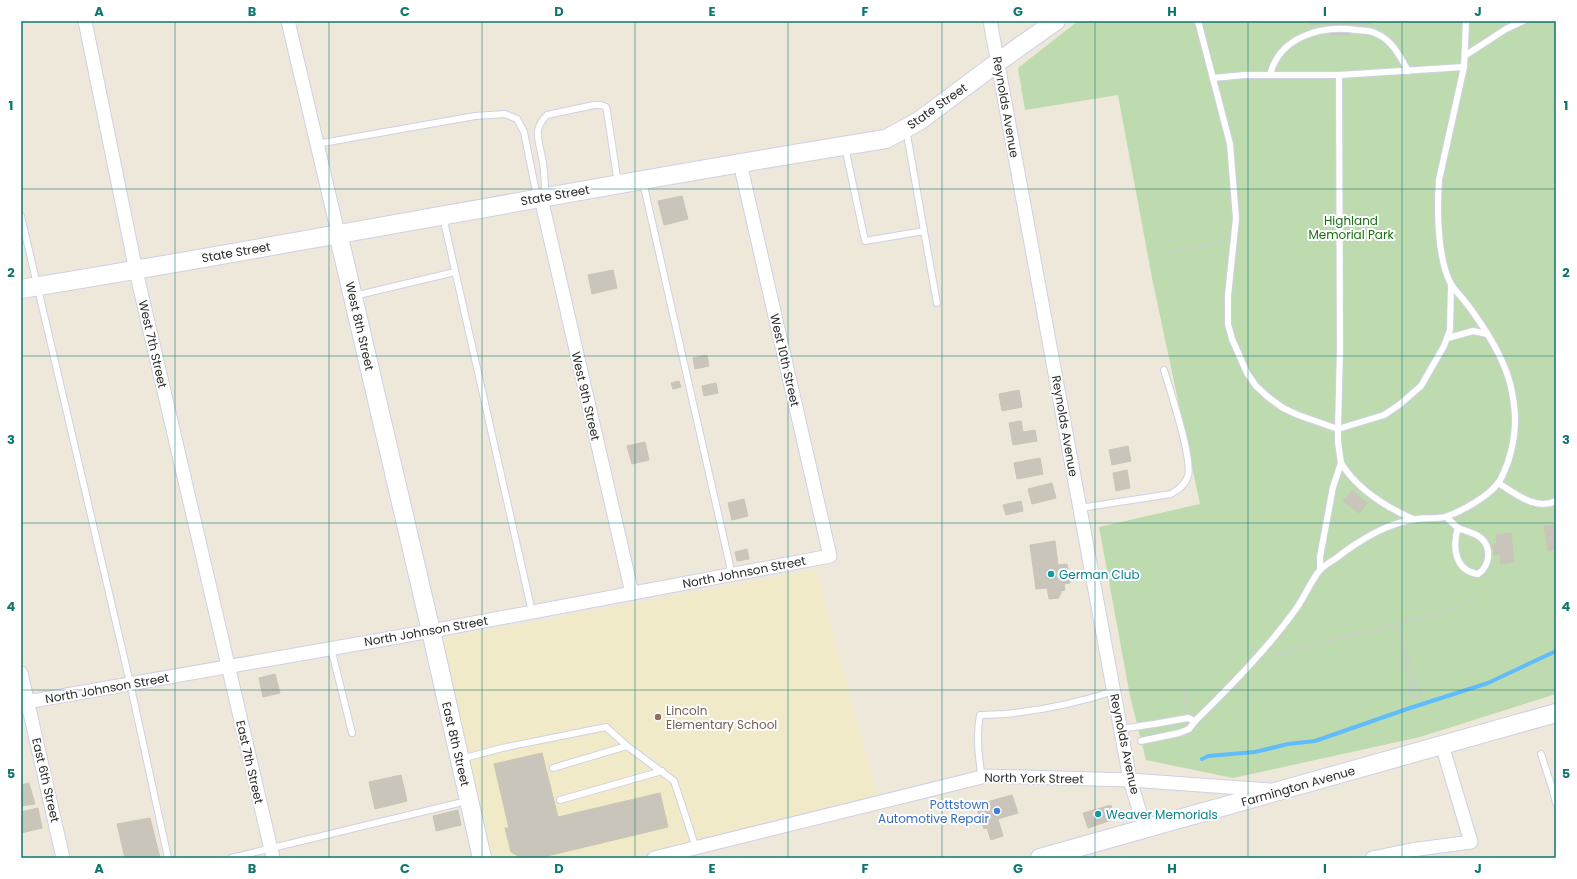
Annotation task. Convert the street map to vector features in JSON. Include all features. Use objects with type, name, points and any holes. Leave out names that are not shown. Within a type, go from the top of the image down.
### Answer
[{"type":"street","name":"West 7th Street","points":[[85,21],[136,271],[228,666]]},
{"type":"street","name":"West 8th Street","points":[[288,21],[431,631]]},
{"type":"street","name":"Reynolds Avenue","points":[[990,21],[1120,729],[1131,784],[1145,829]]},
{"type":"street","name":"State Street","points":[[29,288],[136,271],[338,233],[886,138],[919,121],[1056,21]]},
{"type":"street","name":"West 10th Street","points":[[740,163],[830,556]]},
{"type":"street","name":"West 9th Street","points":[[541,198],[632,593]]},
{"type":"street","name":"North Johnson Street","points":[[24,702],[431,631],[830,556]]},
{"type":"street","name":"East 8th Street","points":[[431,631],[482,858]]},
{"type":"street","name":"East 7th Street","points":[[228,666],[272,853]]},
{"type":"street","name":"East 6th Street","points":[[21,673],[24,702],[64,858]]},
{"type":"street","name":"Farmington Avenue","points":[[1040,858],[1556,713]]},
{"type":"street","points":[[1372,858],[1412,850],[1471,842],[1442,745]]},
{"type":"street","name":"North York Street","points":[[654,858],[982,777],[1279,791]]},
{"type":"lane","points":[[1198,21],[1202,43],[1213,78],[1230,144],[1236,218],[1228,296],[1228,324],[1232,339],[1247,373],[1264,393],[1283,408],[1338,429],[1384,415],[1413,394],[1427,377],[1448,338],[1452,321],[1452,286],[1446,270],[1441,246],[1438,195],[1441,167],[1466,55],[1466,21]]},
{"type":"lane","points":[[1466,55],[1506,29],[1523,21]]},
{"type":"lane","points":[[1270,75],[1273,64],[1279,54],[1300,37],[1325,30],[1342,28],[1370,31],[1378,34],[1393,48],[1408,71]]},
{"type":"lane","points":[[1213,78],[1270,75],[1339,75],[1464,67]]},
{"type":"lane","points":[[1339,75],[1340,349],[1338,442],[1341,463],[1346,471],[1369,493],[1402,514],[1413,519]]},
{"type":"lane","points":[[541,198],[543,159],[537,136],[538,126],[547,115],[594,105],[601,104],[606,107],[618,184]]},
{"type":"lane","points":[[317,144],[475,116],[505,114],[517,119],[524,132],[541,198]]},
{"type":"lane","points":[[906,128],[937,303]]},
{"type":"lane","points":[[844,145],[865,241],[924,231]]},
{"type":"lane","points":[[642,180],[732,574]]},
{"type":"lane","points":[[443,215],[532,612]]},
{"type":"lane","points":[[21,216],[29,288],[130,683],[168,858]]},
{"type":"lane","points":[[353,296],[455,272]]},
{"type":"lane","points":[[1141,741],[1179,733],[1189,729],[1252,662],[1294,613],[1320,570],[1341,554],[1374,533],[1398,523],[1413,519],[1446,517],[1465,509],[1490,491],[1498,483],[1503,474],[1514,440],[1515,413],[1512,392],[1505,366],[1487,334],[1467,303],[1452,286]]},
{"type":"lane","points":[[1448,338],[1472,331],[1487,334]]},
{"type":"lane","points":[[1080,508],[1171,494],[1182,488],[1188,476],[1188,454],[1164,370]]},
{"type":"lane","points":[[1320,570],[1320,557],[1332,487],[1341,463]]},
{"type":"lane","points":[[1498,483],[1529,501],[1542,504],[1556,501]]},
{"type":"lane","points":[[1446,517],[1458,528],[1480,537],[1487,548],[1487,564],[1483,571],[1478,574],[1469,572],[1461,565],[1459,561],[1456,550],[1456,536],[1458,528]]},
{"type":"lane","points":[[331,648],[352,733]]},
{"type":"lane","points":[[982,777],[978,758],[977,730],[980,715],[1012,714],[1052,708],[1083,701],[1114,691]]},
{"type":"lane","points":[[1120,729],[1188,718],[1195,721]]},
{"type":"lane","points":[[459,759],[502,748],[606,727],[674,781],[696,848]]},
{"type":"lane","points":[[553,768],[628,746]]},
{"type":"lane","points":[[1541,754],[1554,791],[1556,803]]},
{"type":"lane","points":[[560,800],[662,771]]},
{"type":"lane","points":[[231,858],[272,853],[469,800]]},
{"type":"path","points":[[1170,252],[1234,239]]},
{"type":"path","points":[[1252,662],[1266,657],[1454,608],[1469,602],[1477,602]]},
{"type":"path","points":[[1398,623],[1406,659],[1403,660],[1412,688]]},
{"type":"path","points":[[1406,659],[1410,658],[1417,686],[1421,693],[1419,698],[1411,696],[1409,692],[1412,688],[1417,686]]},
{"type":"path","points":[[1183,686],[1188,718]]},
{"type":"shaded area","name":"Lincoln Elementary School","points":[[816,570],[877,795],[624,858],[493,858],[442,639]]},
{"type":"green space","name":"Highland Memorial Park","points":[[1078,21],[1556,21],[1556,694],[1420,737],[1233,778],[1146,760],[1130,696],[1099,527],[1200,504],[1152,278],[1118,95],[1025,110],[1018,68]]},
{"type":"building","points":[[1308,21],[1371,21],[1371,24],[1349,24],[1349,35],[1331,35],[1331,24],[1308,24]]},
{"type":"building","points":[[682,196],[688,219],[664,225],[658,201]]},
{"type":"building","points":[[613,270],[617,288],[592,294],[588,275]]},
{"type":"building","points":[[707,355],[709,366],[695,369],[693,358]]},
{"type":"building","points":[[679,381],[681,387],[673,389],[671,383]]},
{"type":"building","points":[[716,383],[718,393],[704,396],[702,386]]},
{"type":"building","points":[[1019,390],[1022,407],[1002,411],[999,394]]},
{"type":"building","points":[[1021,421],[1023,432],[1035,430],[1037,441],[1013,445],[1009,423]]},
{"type":"building","points":[[645,442],[649,460],[632,464],[627,446]]},
{"type":"building","points":[[1128,446],[1131,461],[1112,465],[1109,450]]},
{"type":"building","points":[[1040,458],[1043,474],[1017,479],[1014,463]]},
{"type":"building","points":[[1127,470],[1130,488],[1116,491],[1113,473]]},
{"type":"building","points":[[1052,483],[1056,498],[1032,504],[1028,489]]},
{"type":"building","points":[[1352,491],[1367,503],[1359,513],[1343,501]]},
{"type":"building","points":[[744,499],[748,516],[732,520],[728,503]]},
{"type":"building","points":[[1021,501],[1023,511],[1006,515],[1003,505]]},
{"type":"building","points":[[1556,525],[1556,549],[1548,551],[1544,526]]},
{"type":"building","points":[[1511,533],[1514,562],[1501,564],[1500,554],[1494,555],[1493,544],[1497,544],[1496,535]]},
{"type":"building","name":"German Club","points":[[1055,541],[1058,565],[1067,564],[1070,583],[1064,584],[1065,590],[1061,591],[1059,598],[1049,599],[1047,588],[1036,589],[1030,545]]},
{"type":"building","points":[[747,549],[749,559],[737,561],[735,552]]},
{"type":"building","points":[[275,674],[280,693],[263,697],[259,678]]},
{"type":"building","points":[[542,753],[558,817],[660,793],[668,827],[539,858],[522,858],[511,852],[505,828],[509,828],[494,764]]},
{"type":"building","points":[[401,775],[407,801],[375,809],[369,782]]},
{"type":"building","points":[[29,783],[35,804],[21,806],[21,785]]},
{"type":"building","points":[[1012,795],[1018,813],[998,819],[1003,836],[991,840],[987,828],[984,829],[976,805]]},
{"type":"building","points":[[1111,805],[1115,819],[1088,828],[1083,813]]},
{"type":"building","points":[[38,808],[42,828],[21,833],[21,812]]},
{"type":"building","points":[[458,810],[461,825],[436,831],[433,816]]},
{"type":"building","points":[[150,818],[160,858],[125,858],[117,824]]},
{"type":"waterway","points":[[1202,759],[1208,756],[1255,752],[1288,744],[1315,741],[1488,683],[1556,651]]},
{"type":"place","name":"German Club","points":[[1051,574]]},
{"type":"place","name":"Lincoln Elementary School","points":[[658,717]]},
{"type":"place","name":"Pottstown Automotive Repair","points":[[997,811]]},
{"type":"place","name":"Weaver Memorials","points":[[1098,814]]}]
